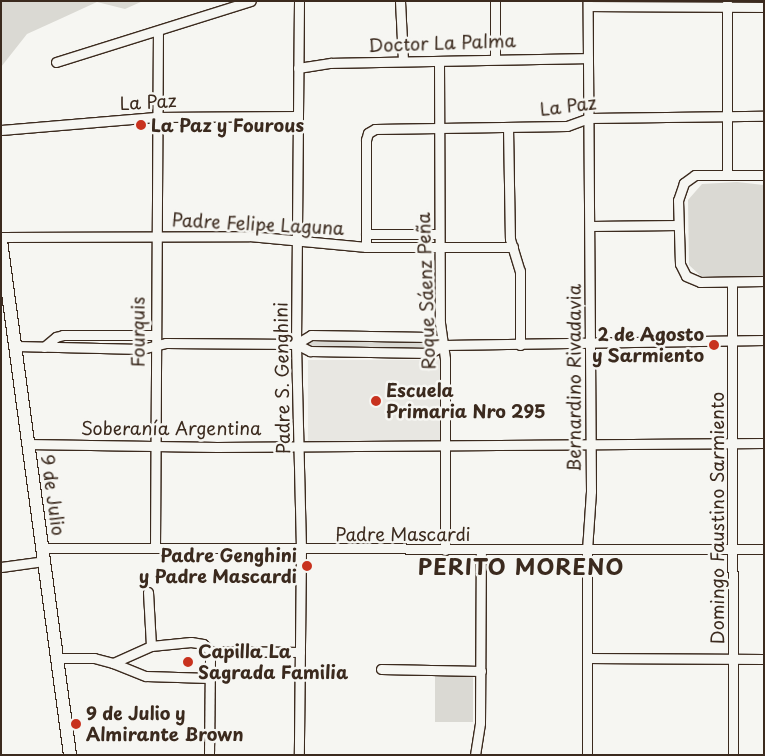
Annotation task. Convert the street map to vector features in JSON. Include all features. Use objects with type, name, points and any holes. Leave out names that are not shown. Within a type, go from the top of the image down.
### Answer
[{"type":"street","points":[[56,62],[158,32],[251,1]]},
{"type":"street","name":"Padre S. Genghini","points":[[299,1],[296,239],[296,344],[300,445],[301,550],[299,755]]},
{"type":"street","points":[[400,1],[402,61]]},
{"type":"street","points":[[495,1],[495,58]]},
{"type":"street","points":[[588,4],[727,4],[764,7]]},
{"type":"street","name":"Bernardino Rivadavia","points":[[587,755],[587,550],[591,507],[588,4]]},
{"type":"street","points":[[727,4],[727,175]]},
{"type":"street","name":"Fourquis","points":[[155,547],[155,117],[158,32]]},
{"type":"street","name":"Doctor La Palma","points":[[298,68],[331,63],[495,58],[588,58]]},
{"type":"street","name":"Roque Sáenz Peña","points":[[439,61],[439,248],[440,323],[444,345],[446,445],[445,550]]},
{"type":"street","name":"La Paz","points":[[1,130],[155,117],[298,116]]},
{"type":"street","name":"La Paz","points":[[366,234],[366,140],[368,133],[375,129],[567,126],[589,118],[764,116]]},
{"type":"street","points":[[508,127],[510,239],[520,271],[520,345]]},
{"type":"street","points":[[764,175],[695,175],[684,183],[679,192],[678,225],[680,264],[686,276],[700,282],[764,281]]},
{"type":"street","points":[[590,226],[678,225]]},
{"type":"street","points":[[366,234],[366,246]]},
{"type":"street","name":"Padre Felipe Laguna","points":[[366,234],[439,234]]},
{"type":"street","name":"Padre Felipe Laguna","points":[[1,239],[156,235],[296,239],[366,246],[439,248],[513,246]]},
{"type":"street","name":"9 de Julio","points":[[1,239],[3,269],[16,346],[27,444],[43,548],[70,755]]},
{"type":"street","name":"Domingo Faustino Sarmiento","points":[[732,282],[733,755]]},
{"type":"street","points":[[296,344],[311,334],[430,337],[444,345]]},
{"type":"street","points":[[44,347],[50,340],[63,335],[154,335]]},
{"type":"street","points":[[16,346],[142,349],[154,346],[296,344],[310,351],[430,353],[444,345],[520,345],[590,340],[764,340]]},
{"type":"street","name":"Soberanía Argentina","points":[[27,444],[155,446],[764,443]]},
{"type":"street","name":"Padre Mascardi","points":[[43,548],[587,550],[764,548]]},
{"type":"street","points":[[475,755],[480,723],[481,550]]},
{"type":"street","points":[[1,567],[44,561]]},
{"type":"street","points":[[148,592],[151,646]]},
{"type":"street","points":[[114,663],[151,646],[190,642],[203,644],[210,651],[300,652]]},
{"type":"street","points":[[209,755],[210,651]]},
{"type":"street","points":[[58,658],[94,658],[114,663],[146,676],[210,678]]},
{"type":"street","points":[[588,658],[764,659]]},
{"type":"street","points":[[381,669],[481,671]]},
{"type":"shaded area","points":[[1,1],[143,1],[125,9],[97,2],[27,34],[1,67]]},
{"type":"shaded area","points":[[737,182],[764,185],[764,277],[704,279],[689,265],[688,200],[702,184]]},
{"type":"shaded area","points":[[307,339],[436,341],[435,348],[310,348],[305,346]]},
{"type":"shaded area","name":"Escuela Primaria Nro 295","points":[[308,360],[444,360],[444,443],[308,443]]},
{"type":"shaded area","points":[[435,676],[473,676],[473,722],[435,722]]},
{"type":"place","name":"La Paz y Fourous","points":[[141,125]]},
{"type":"place","name":"2 de Agosto y Sarmiento","points":[[714,345]]},
{"type":"place","name":"Escuela Primaria Nro 295","points":[[376,401]]},
{"type":"place","name":"Padre Genghini y Padre Mascardi","points":[[307,566]]},
{"type":"place","name":"Capilla La Sagrada Familia","points":[[188,662]]},
{"type":"place","name":"9 de Julio y Almirante Brown","points":[[76,724]]},
{"type":"district","name":"PERITO MORENO","points":[[521,566]]}]
